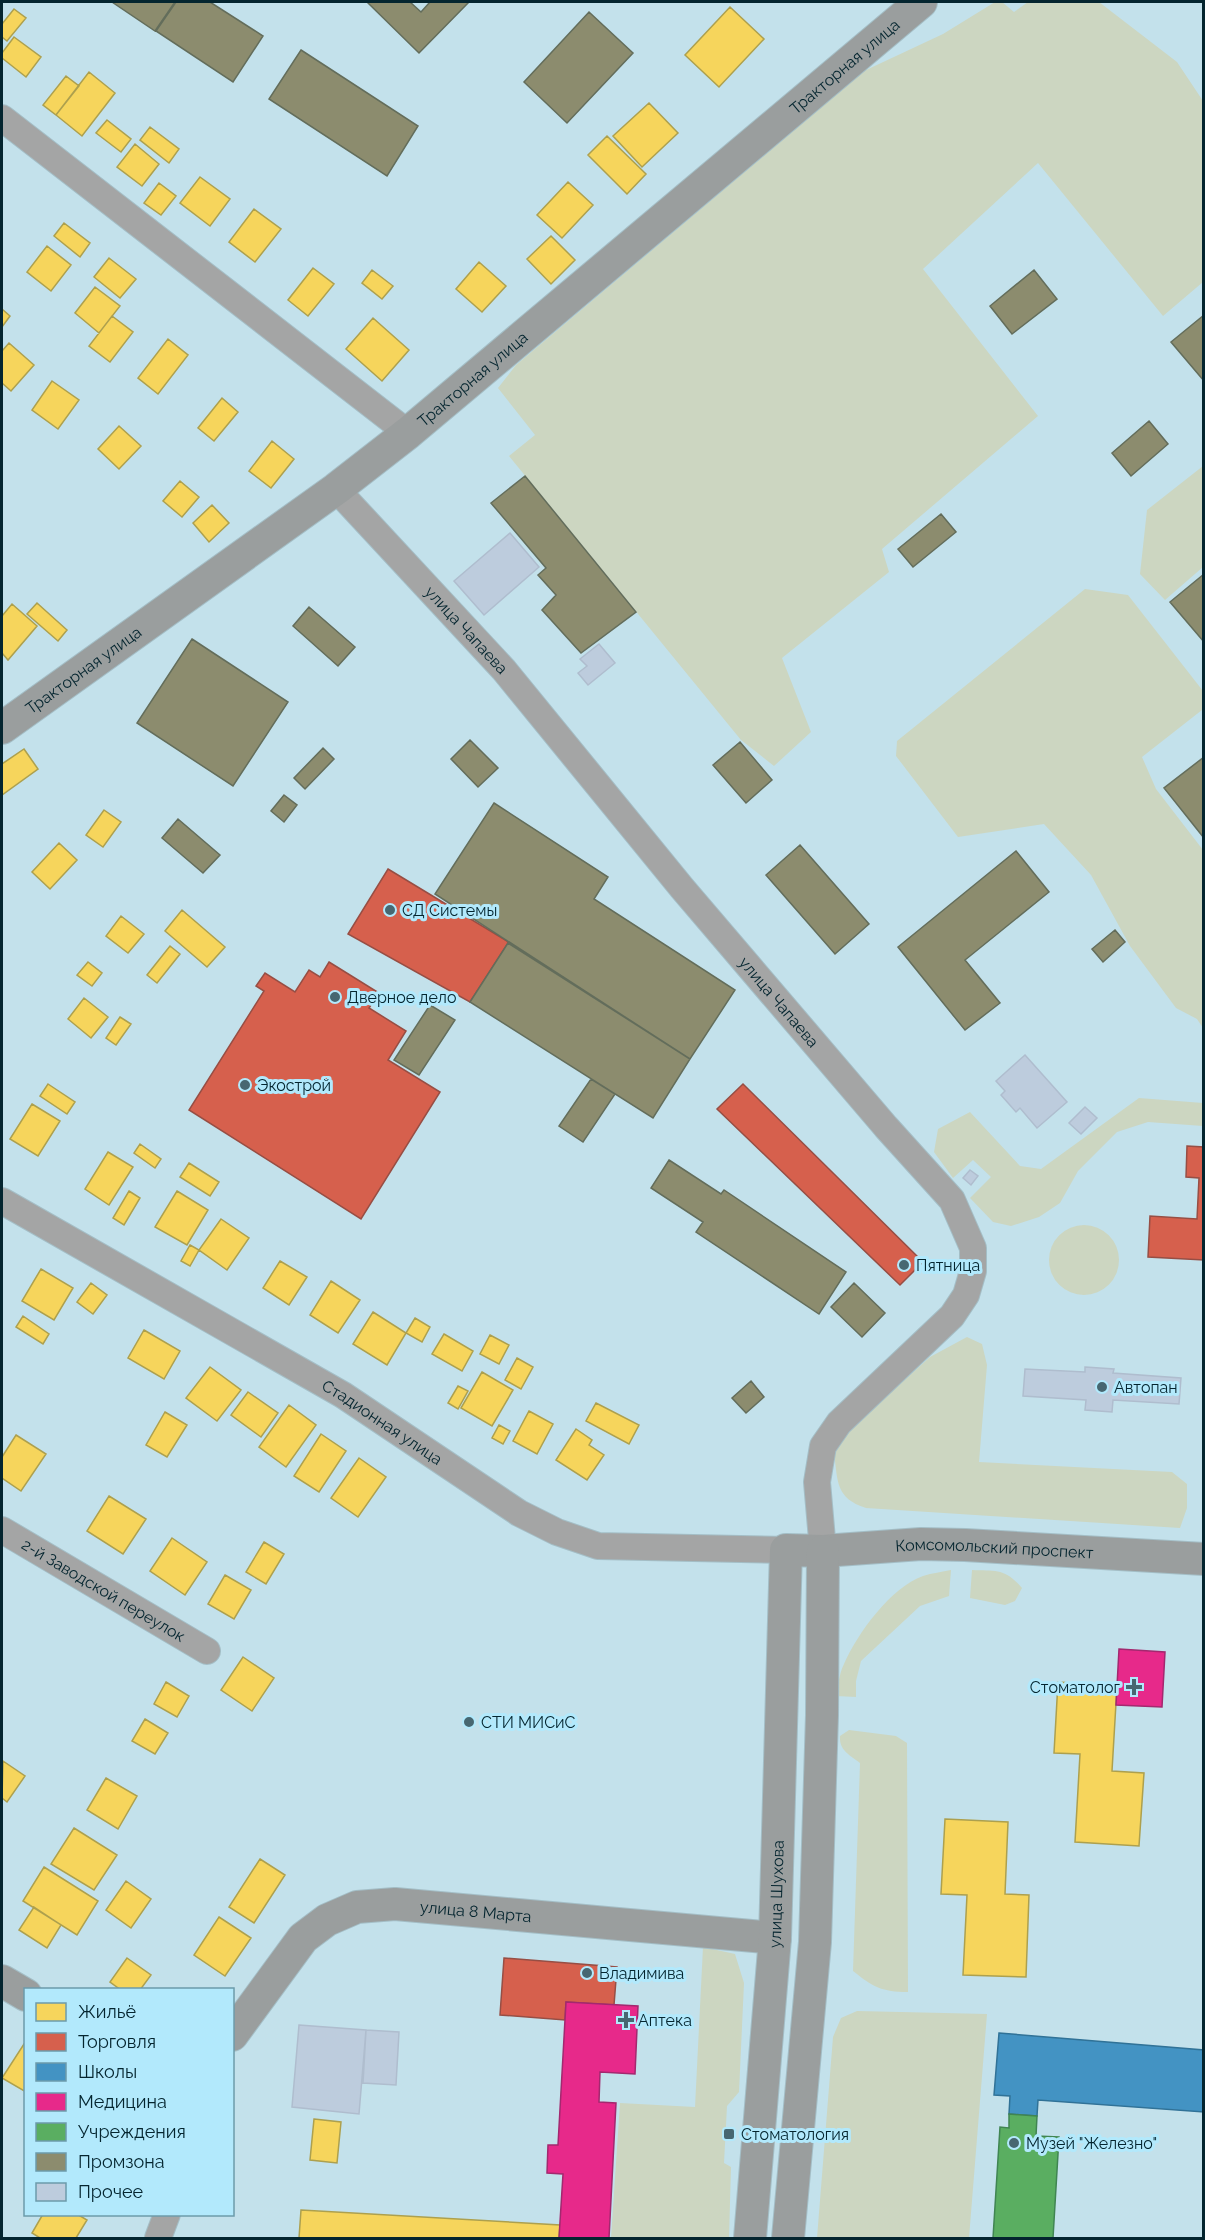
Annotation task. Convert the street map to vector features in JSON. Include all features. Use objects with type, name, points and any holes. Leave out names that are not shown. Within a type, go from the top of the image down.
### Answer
[{"type":"main road","name":"Тракторная улица","points":[[2,728],[336,489],[408,433],[921,2]]},
{"type":"main road","name":"Комсомольский проспект","points":[[786,1550],[823,1551],[921,1544],[1203,1559]]},
{"type":"main road","name":"улица Шухова","points":[[750,2238],[775,1938],[786,1550]]},
{"type":"main road","points":[[788,2238],[815,1941],[822,1715],[823,1551]]},
{"type":"main road","name":"улица 8 Марта","points":[[234,2032],[303,1938],[327,1920],[357,1907],[395,1904],[775,1938]]},
{"type":"main road","points":[[2,1981],[24,1994]]},
{"type":"street","points":[[2,118],[408,433]]},
{"type":"street","name":"улица Чапаева","points":[[336,489],[504,670],[682,888],[886,1127],[952,1200],[973,1248],[973,1271],[966,1294],[952,1316],[839,1423],[823,1446],[817,1482],[823,1551]]},
{"type":"street","name":"Стадионная улица","points":[[2,1201],[343,1395],[519,1513],[557,1532],[598,1546],[786,1550]]},
{"type":"street","name":"2-й Заводской переулок","points":[[2,1530],[207,1651]]},
{"type":"street","points":[[158,2238],[166,2216]]},
{"type":"green space","points":[[995,2],[1002,2],[1014,12],[1028,2],[1099,2],[1177,62],[1203,101],[1203,282],[1163,316],[1038,163],[923,269],[1038,416],[882,549],[889,572],[782,658],[811,732],[774,766],[741,740],[509,456],[535,435],[498,388],[516,365],[864,71],[943,34]]},
{"type":"green space","points":[[1203,466],[1203,567],[1165,600],[1140,574],[1147,510]]},
{"type":"green space","points":[[1085,589],[1128,595],[1203,691],[1202,710],[1142,757],[1156,789],[1203,850],[1203,1028],[1197,1019],[1176,1008],[1130,946],[1091,875],[1044,824],[958,837],[896,756],[897,741]]},
{"type":"green space","points":[[1139,1098],[1203,1103],[1203,1126],[1148,1122],[1117,1132],[1078,1171],[1060,1203],[1039,1217],[1011,1226],[993,1222],[970,1198],[991,1177],[973,1160],[953,1178],[934,1152],[938,1129],[970,1112],[1020,1166],[1041,1169]]},
{"type":"green space","points":[[1077,1225],[1091,1225],[1104,1231],[1113,1240],[1119,1253],[1117,1273],[1109,1285],[1091,1295],[1077,1295],[1064,1289],[1055,1280],[1049,1267],[1049,1253],[1055,1240],[1064,1231]]},
{"type":"green space","points":[[967,1337],[982,1344],[987,1365],[979,1462],[1172,1472],[1187,1484],[1187,1508],[1180,1528],[866,1508],[848,1499],[840,1487],[834,1453],[851,1428],[930,1357]]},
{"type":"green space","points":[[951,1570],[949,1596],[920,1606],[861,1661],[856,1681],[856,1697],[836,1696],[841,1672],[850,1652],[876,1613],[899,1590],[911,1582],[926,1575]]},
{"type":"green space","points":[[972,1570],[1000,1572],[1010,1577],[1022,1588],[1015,1601],[1005,1605],[970,1598]]},
{"type":"green space","points":[[849,1730],[896,1736],[907,1743],[908,1992],[878,1988],[853,1971],[860,1763],[841,1745],[840,1736]]},
{"type":"green space","points":[[703,1947],[735,1954],[744,1983],[739,2092],[727,2106],[724,2163],[731,2167],[729,2238],[611,2238],[620,2103],[695,2107]]},
{"type":"green space","points":[[857,2011],[987,2014],[969,2238],[817,2238],[833,2037],[841,2018]]},
{"type":"building: Жильё","points":[[730,7],[764,39],[719,87],[685,55]]},
{"type":"building: Жильё","points":[[14,9],[26,18],[7,41],[2,37],[2,24]]},
{"type":"building: Жильё","points":[[14,37],[41,57],[26,77],[2,58],[2,53]]},
{"type":"building: Жильё","points":[[89,72],[115,93],[82,136],[56,115]]},
{"type":"building: Жильё","points":[[66,76],[79,86],[56,115],[43,105]]},
{"type":"building: Жильё","points":[[649,103],[678,133],[642,167],[613,136]]},
{"type":"building: Жильё","points":[[107,120],[131,139],[121,152],[96,133]]},
{"type":"building: Жильё","points":[[150,127],[179,149],[169,163],[140,140]]},
{"type":"building: Жильё","points":[[607,136],[646,174],[627,194],[588,155]]},
{"type":"building: Жильё","points":[[135,144],[159,164],[142,186],[117,167]]},
{"type":"building: Жильё","points":[[200,177],[230,199],[210,226],[180,203]]},
{"type":"building: Жильё","points":[[568,182],[593,205],[562,238],[537,215]]},
{"type":"building: Жильё","points":[[159,183],[176,196],[161,215],[144,203]]},
{"type":"building: Жильё","points":[[254,209],[281,229],[255,262],[229,242]]},
{"type":"building: Жильё","points":[[64,223],[90,243],[80,257],[54,236]]},
{"type":"building: Жильё","points":[[551,236],[575,260],[551,284],[527,259]]},
{"type":"building: Жильё","points":[[47,246],[71,265],[51,291],[27,272]]},
{"type":"building: Жильё","points":[[109,258],[136,279],[120,298],[94,277]]},
{"type":"building: Жильё","points":[[479,262],[506,286],[482,312],[456,289]]},
{"type":"building: Жильё","points":[[313,268],[334,284],[308,316],[288,300]]},
{"type":"building: Жильё","points":[[372,270],[393,286],[382,299],[362,283]]},
{"type":"building: Жильё","points":[[95,287],[120,306],[99,333],[75,313]]},
{"type":"building: Жильё","points":[[2,309],[10,316],[2,327]]},
{"type":"building: Жильё","points":[[112,316],[133,332],[110,362],[89,346]]},
{"type":"building: Жильё","points":[[373,318],[409,350],[382,381],[346,349]]},
{"type":"building: Жильё","points":[[168,339],[188,355],[158,394],[138,378]]},
{"type":"building: Жильё","points":[[9,343],[34,365],[11,391],[2,383],[2,351]]},
{"type":"building: Жильё","points":[[52,381],[79,400],[58,429],[32,410]]},
{"type":"building: Жильё","points":[[222,398],[238,412],[214,441],[198,428]]},
{"type":"building: Жильё","points":[[119,426],[141,446],[119,469],[98,449]]},
{"type":"building: Жильё","points":[[272,441],[294,459],[271,488],[249,471]]},
{"type":"building: Жильё","points":[[180,481],[199,497],[182,517],[163,501]]},
{"type":"building: Жильё","points":[[212,505],[229,523],[209,542],[193,523]]},
{"type":"building: Жильё","points":[[37,603],[67,630],[58,641],[27,614]]},
{"type":"building: Жильё","points":[[12,604],[37,626],[8,660],[2,653],[2,616]]},
{"type":"building: Жильё","points":[[24,749],[38,769],[2,795],[2,764]]},
{"type":"building: Жильё","points":[[104,810],[121,822],[103,847],[86,835]]},
{"type":"building: Жильё","points":[[59,843],[77,860],[50,889],[32,872]]},
{"type":"building: Жильё","points":[[182,910],[225,947],[207,967],[165,931]]},
{"type":"building: Жильё","points":[[121,916],[144,934],[128,953],[106,936]]},
{"type":"building: Жильё","points":[[170,946],[180,954],[157,983],[147,975]]},
{"type":"building: Жильё","points":[[88,962],[102,973],[92,986],[77,975]]},
{"type":"building: Жильё","points":[[84,998],[108,1017],[91,1038],[68,1019]]},
{"type":"building: Жильё","points":[[120,1017],[131,1024],[116,1045],[106,1038]]},
{"type":"building: Жильё","points":[[48,1084],[75,1102],[67,1114],[40,1096]]},
{"type":"building: Жильё","points":[[32,1104],[60,1121],[38,1156],[10,1139]]},
{"type":"building: Жильё","points":[[140,1144],[161,1159],[155,1168],[134,1153]]},
{"type":"building: Жильё","points":[[108,1152],[133,1167],[109,1205],[85,1189]]},
{"type":"building: Жильё","points":[[189,1163],[219,1182],[210,1196],[180,1177]]},
{"type":"building: Жильё","points":[[129,1191],[140,1198],[124,1225],[113,1218]]},
{"type":"building: Жильё","points":[[177,1191],[208,1210],[187,1245],[155,1227]]},
{"type":"building: Жильё","points":[[221,1219],[249,1238],[227,1270],[199,1250]]},
{"type":"building: Жильё","points":[[190,1245],[199,1250],[190,1266],[181,1261]]},
{"type":"building: Жильё","points":[[280,1261],[307,1277],[289,1305],[263,1288]]},
{"type":"building: Жильё","points":[[41,1269],[73,1288],[54,1320],[22,1301]]},
{"type":"building: Жильё","points":[[331,1281],[360,1300],[338,1333],[310,1315]]},
{"type":"building: Жильё","points":[[91,1283],[107,1295],[93,1314],[77,1302]]},
{"type":"building: Жильё","points":[[373,1312],[406,1333],[387,1365],[353,1344]]},
{"type":"building: Жильё","points":[[23,1316],[49,1334],[43,1344],[16,1327]]},
{"type":"building: Жильё","points":[[415,1318],[430,1327],[422,1342],[406,1333]]},
{"type":"building: Жильё","points":[[144,1330],[180,1351],[164,1379],[128,1358]]},
{"type":"building: Жильё","points":[[444,1334],[473,1351],[462,1371],[432,1354]]},
{"type":"building: Жильё","points":[[490,1335],[509,1345],[499,1364],[480,1354]]},
{"type":"building: Жильё","points":[[517,1358],[533,1367],[521,1389],[505,1380]]},
{"type":"building: Жильё","points":[[210,1367],[241,1390],[217,1421],[186,1398]]},
{"type":"building: Жильё","points":[[482,1372],[513,1390],[492,1426],[461,1408]]},
{"type":"building: Жильё","points":[[458,1386],[468,1391],[458,1409],[448,1403]]},
{"type":"building: Жильё","points":[[248,1392],[278,1413],[261,1437],[231,1415]]},
{"type":"building: Жильё","points":[[596,1403],[639,1425],[629,1444],[586,1421]]},
{"type":"building: Жильё","points":[[289,1405],[316,1425],[286,1467],[259,1447]]},
{"type":"building: Жильё","points":[[529,1411],[553,1424],[537,1454],[513,1441]]},
{"type":"building: Жильё","points":[[165,1412],[187,1425],[167,1457],[146,1445]]},
{"type":"building: Жильё","points":[[499,1425],[510,1431],[503,1444],[492,1438]]},
{"type":"building: Жильё","points":[[576,1429],[592,1440],[589,1445],[604,1455],[587,1480],[556,1460]]},
{"type":"building: Жильё","points":[[321,1434],[346,1451],[319,1492],[294,1476]]},
{"type":"building: Жильё","points":[[16,1435],[46,1454],[21,1491],[2,1478],[2,1457]]},
{"type":"building: Жильё","points":[[359,1458],[386,1477],[358,1517],[331,1498]]},
{"type":"building: Жильё","points":[[109,1496],[146,1519],[123,1554],[87,1531]]},
{"type":"building: Жильё","points":[[172,1538],[207,1562],[185,1595],[150,1571]]},
{"type":"building: Жильё","points":[[264,1542],[284,1554],[266,1584],[246,1572]]},
{"type":"building: Жильё","points":[[225,1575],[251,1590],[234,1619],[208,1604]]},
{"type":"building: Жильё","points":[[243,1657],[274,1678],[252,1711],[221,1690]]},
{"type":"building: Жильё","points":[[166,1682],[189,1696],[177,1717],[154,1704]]},
{"type":"building: Жильё","points":[[1058,1682],[1117,1686],[1112,1771],[1144,1773],[1139,1846],[1075,1842],[1080,1754],[1054,1753]]},
{"type":"building: Жильё","points":[[145,1719],[168,1733],[155,1754],[132,1741]]},
{"type":"building: Жильё","points":[[3,1761],[25,1776],[7,1802],[2,1798]]},
{"type":"building: Жильё","points":[[106,1778],[137,1796],[118,1829],[87,1810]]},
{"type":"building: Жильё","points":[[945,1819],[1008,1822],[1005,1894],[1029,1895],[1026,1977],[963,1975],[967,1895],[941,1894]]},
{"type":"building: Жильё","points":[[74,1828],[117,1855],[94,1890],[51,1864]]},
{"type":"building: Жильё","points":[[260,1859],[285,1875],[254,1923],[229,1907]]},
{"type":"building: Жильё","points":[[44,1867],[98,1901],[77,1935],[23,1901]]},
{"type":"building: Жильё","points":[[126,1881],[151,1899],[131,1928],[106,1910]]},
{"type":"building: Жильё","points":[[34,1907],[61,1925],[47,1948],[19,1930]]},
{"type":"building: Жильё","points":[[219,1917],[251,1938],[225,1976],[194,1955]]},
{"type":"building: Жильё","points":[[127,1958],[151,1975],[141,1988],[118,1988],[110,1982]]},
{"type":"building: Жильё","points":[[24,2044],[24,2091],[2,2078]]},
{"type":"building: Жильё","points":[[314,2119],[341,2122],[337,2163],[310,2160]]},
{"type":"building: Жильё","points":[[301,2210],[560,2225],[559,2238],[299,2238]]},
{"type":"building: Жильё","points":[[42,2216],[80,2216],[87,2220],[76,2238],[40,2238],[32,2233]]},
{"type":"building: Торговля","points":[[388,869],[507,941],[508,943],[470,1002],[348,934]]},
{"type":"building: Торговля","points":[[329,962],[379,993],[369,1008],[406,1031],[388,1060],[440,1092],[361,1219],[189,1110],[264,991],[256,986],[265,973],[295,992],[309,970],[320,977]]},
{"type":"building: Торговля","points":[[743,1084],[923,1262],[900,1285],[717,1109]]},
{"type":"building: Торговля","points":[[1187,1146],[1204,1147],[1204,1260],[1148,1257],[1150,1216],[1197,1219],[1199,1178],[1186,1177]]},
{"type":"building: Торговля","points":[[504,1958],[617,1967],[614,2005],[566,2002],[565,2020],[500,2015]]},
{"type":"building: Школы","points":[[999,2033],[1204,2050],[1204,2112],[1038,2100],[1037,2116],[1009,2114],[1010,2096],[994,2095]]},
{"type":"building: Медицина","points":[[1119,1649],[1165,1652],[1162,1707],[1116,1705]]},
{"type":"building: Медицина","points":[[566,2002],[638,2006],[635,2074],[600,2072],[599,2102],[616,2103],[609,2238],[559,2238],[563,2174],[547,2173],[548,2145],[558,2145]]},
{"type":"building: Учреждения","points":[[1009,2114],[1037,2116],[1036,2136],[1059,2137],[1053,2238],[993,2238],[1000,2127],[1009,2128]]},
{"type":"building: Промзона","points":[[112,2],[175,2],[155,31]]},
{"type":"building: Промзона","points":[[176,2],[210,2],[263,36],[233,82],[156,31]]},
{"type":"building: Промзона","points":[[367,2],[410,2],[421,12],[430,2],[469,2],[419,53]]},
{"type":"building: Промзона","points":[[589,12],[633,53],[567,123],[524,82]]},
{"type":"building: Промзона","points":[[301,50],[418,126],[387,176],[269,99]]},
{"type":"building: Промзона","points":[[1034,270],[1057,299],[1012,334],[990,306]]},
{"type":"building: Промзона","points":[[1204,315],[1204,381],[1171,342]]},
{"type":"building: Промзона","points":[[1149,421],[1168,444],[1131,476],[1112,453]]},
{"type":"building: Промзона","points":[[525,476],[636,612],[581,653],[542,610],[556,595],[538,575],[546,568],[491,503]]},
{"type":"building: Промзона","points":[[941,514],[956,532],[913,567],[898,549]]},
{"type":"building: Промзона","points":[[1204,574],[1204,642],[1170,602]]},
{"type":"building: Промзона","points":[[309,607],[355,647],[338,666],[293,626]]},
{"type":"building: Промзона","points":[[192,639],[288,702],[233,786],[137,723]]},
{"type":"building: Промзона","points":[[470,740],[498,768],[478,787],[451,759]]},
{"type":"building: Промзона","points":[[740,742],[772,780],[746,803],[713,765]]},
{"type":"building: Промзона","points":[[323,748],[334,759],[305,789],[294,778]]},
{"type":"building: Промзона","points":[[1204,757],[1204,838],[1164,788]]},
{"type":"building: Промзона","points":[[284,795],[297,805],[284,822],[271,811]]},
{"type":"building: Промзона","points":[[494,803],[608,877],[594,899],[735,990],[690,1059],[435,894]]},
{"type":"building: Промзона","points":[[178,819],[220,855],[203,873],[162,838]]},
{"type":"building: Промзона","points":[[800,845],[869,924],[835,954],[766,875]]},
{"type":"building: Промзона","points":[[1016,851],[1049,892],[965,960],[1000,1003],[965,1030],[898,947]]},
{"type":"building: Промзона","points":[[1115,930],[1125,942],[1103,962],[1092,949]]},
{"type":"building: Промзона","points":[[508,943],[690,1059],[653,1118],[470,1002]]},
{"type":"building: Промзона","points":[[430,1005],[455,1020],[419,1075],[394,1060]]},
{"type":"building: Промзона","points":[[591,1079],[615,1094],[583,1142],[559,1126]]},
{"type":"building: Промзона","points":[[669,1160],[721,1194],[724,1190],[846,1272],[819,1314],[696,1232],[703,1222],[651,1188]]},
{"type":"building: Промзона","points":[[854,1283],[885,1313],[862,1337],[831,1307]]},
{"type":"building: Промзона","points":[[751,1381],[764,1397],[746,1413],[732,1398]]},
{"type":"building: Прочее","points":[[510,533],[539,567],[484,615],[454,581]]},
{"type":"building: Прочее","points":[[599,644],[615,663],[588,685],[578,673],[587,666],[580,659]]},
{"type":"building: Прочее","points":[[1025,1055],[1067,1102],[1037,1128],[1020,1108],[1016,1112],[1001,1095],[1005,1091],[996,1081]]},
{"type":"building: Прочее","points":[[1085,1107],[1097,1118],[1081,1134],[1069,1123]]},
{"type":"building: Прочее","points":[[970,1170],[978,1176],[971,1185],[963,1178]]},
{"type":"building: Прочее","name":"Автопан","points":[[1085,1367],[1114,1369],[1113,1373],[1181,1378],[1179,1404],[1113,1400],[1112,1412],[1085,1410],[1086,1400],[1023,1396],[1025,1369],[1085,1372]]},
{"type":"building: Прочее","points":[[299,2025],[366,2030],[359,2114],[292,2107]]},
{"type":"building: Прочее","points":[[366,2030],[399,2032],[396,2085],[363,2083]]},
{"type":"place","name":"СД Системы","points":[[390,910]]},
{"type":"place","name":"Дверное дело","points":[[335,997]]},
{"type":"place","name":"Экострой","points":[[245,1085]]},
{"type":"place","name":"Пятница","points":[[904,1265]]},
{"type":"place","name":"Автопан","points":[[1102,1387]]},
{"type":"place","name":"Стоматолог","points":[[1134,1687]]},
{"type":"place","name":"СТИ МИСиС","points":[[469,1722]]},
{"type":"place","name":"Владимива","points":[[587,1973]]},
{"type":"place","name":"Аптека","points":[[626,2020]]},
{"type":"place","name":"Стоматология","points":[[729,2134]]},
{"type":"place","name":"Музей \"Железно\"","points":[[1014,2143]]}]
